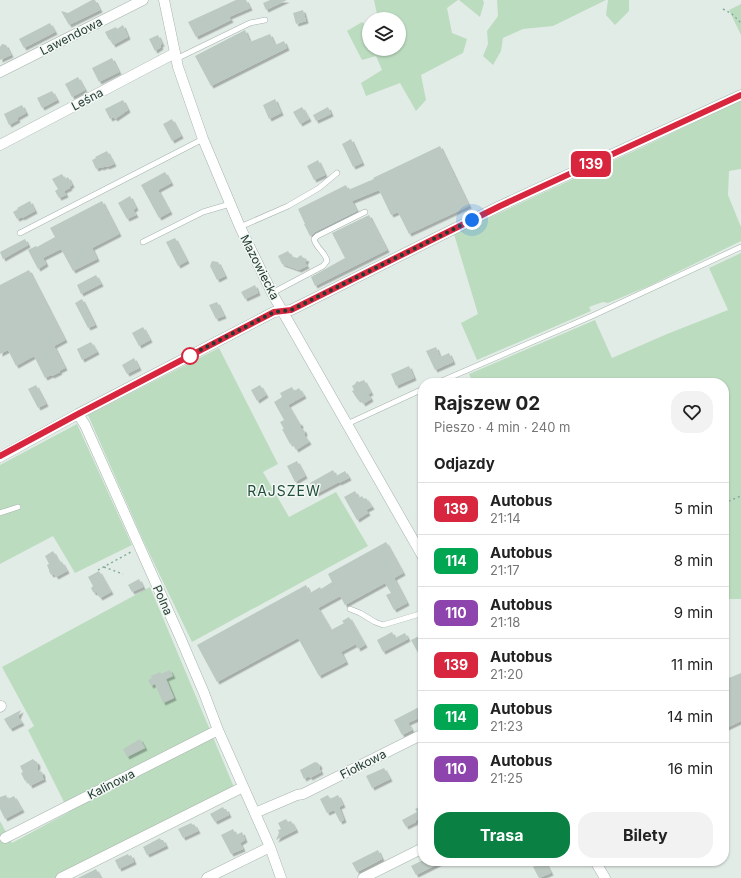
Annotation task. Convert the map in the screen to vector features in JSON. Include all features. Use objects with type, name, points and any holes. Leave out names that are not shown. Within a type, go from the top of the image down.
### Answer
[{"type":"street","name":"Lawendowa","points":[[0,72],[143,0]]},
{"type":"street","name":"Mazowiecka","points":[[164,0],[178,67],[203,139],[240,227],[272,293],[418,548]]},
{"type":"street","name":"Leśna","points":[[0,145],[175,56]]},
{"type":"street","points":[[0,456],[274,312],[291,310],[500,206],[741,95]]},
{"type":"street","name":"Polna","points":[[78,414],[85,426],[180,636],[204,692],[218,730],[270,847],[281,878]]},
{"type":"street","name":"Kalinowa","points":[[5,838],[218,730]]},
{"type":"street","name":"Fiołkowa","points":[[255,813],[297,795],[303,794],[418,736]]},
{"type":"street","points":[[61,878],[243,787]]},
{"type":"street","points":[[207,878],[270,847]]},
{"type":"street","points":[[364,878],[418,851]]},
{"type":"street","points":[[598,866],[605,878]]},
{"type":"lane","points":[[175,56],[250,23],[265,20]]},
{"type":"lane","points":[[20,233],[203,139]]},
{"type":"lane","points":[[240,227],[288,206],[319,188],[337,173]]},
{"type":"lane","points":[[143,242],[203,212],[230,204]]},
{"type":"lane","points":[[272,293],[323,266],[327,261],[326,257],[316,246],[314,239],[317,236],[365,212]]},
{"type":"lane","points":[[449,378],[592,316],[741,247]]},
{"type":"lane","points":[[347,424],[418,391]]},
{"type":"lane","points":[[0,513],[18,507]]},
{"type":"lane","points":[[350,609],[383,625],[418,614]]},
{"type":"path","points":[[723,9],[732,14],[741,23]]},
{"type":"path","points":[[729,501],[741,496]]},
{"type":"path","points":[[98,570],[140,547]]},
{"type":"path","points":[[104,567],[123,574]]},
{"type":"green space","points":[[374,0],[458,0],[447,8],[452,33],[467,39],[463,53],[421,75],[426,100],[416,111],[400,83],[366,96],[361,83],[382,70],[376,56],[406,56],[406,12],[377,12]]},
{"type":"green space","points":[[459,0],[483,0],[484,3],[480,17]]},
{"type":"green space","points":[[497,0],[606,0],[553,26],[523,29],[503,38],[501,51],[493,65],[483,56],[488,44],[487,31],[498,16]]},
{"type":"green space","points":[[608,0],[629,0],[629,11],[615,25],[606,15]]},
{"type":"green space","points":[[741,4],[741,35],[729,10]]},
{"type":"green space","points":[[362,22],[362,56],[376,56],[362,60],[347,31]]},
{"type":"green space","points":[[741,100],[741,169],[729,171],[728,195],[741,227],[741,241],[649,286],[608,303],[603,302],[589,307],[591,311],[477,360],[461,323],[478,314],[454,234]]},
{"type":"green space","points":[[741,253],[741,599],[729,599],[729,378],[471,378],[469,374],[595,320],[612,358],[728,310],[709,268]]},
{"type":"green space","points":[[219,348],[278,464],[263,472],[289,517],[336,492],[368,546],[192,642],[143,540],[88,415]]},
{"type":"green space","points":[[77,424],[132,545],[75,573],[53,536],[0,564],[0,465]]},
{"type":"green space","points":[[150,587],[236,792],[62,878],[0,878],[0,821],[12,843],[69,812],[28,730],[34,726],[2,667]]},
{"type":"building","points":[[92,0],[95,0],[100,10],[69,25],[61,11],[68,13]]},
{"type":"building","points":[[236,0],[246,0],[250,8],[229,17],[231,20],[196,37],[188,22]]},
{"type":"building","points":[[270,0],[287,0],[266,10],[263,3]]},
{"type":"building","points":[[303,10],[306,21],[296,24],[293,13]]},
{"type":"building","points":[[50,23],[55,32],[24,48],[19,39]]},
{"type":"building","points":[[123,25],[128,37],[113,45],[105,32],[116,27],[117,29]]},
{"type":"building","points":[[245,30],[250,42],[270,34],[275,45],[284,41],[287,48],[211,86],[195,56]]},
{"type":"building","points":[[158,35],[162,44],[160,45],[161,47],[155,51],[149,39]]},
{"type":"building","points":[[2,44],[6,45],[11,55],[0,60],[0,47]]},
{"type":"building","points":[[112,58],[119,72],[99,82],[92,68]]},
{"type":"building","points":[[78,77],[85,90],[72,97],[65,84]]},
{"type":"building","points":[[52,91],[57,100],[42,108],[37,98]]},
{"type":"building","points":[[275,99],[281,113],[269,119],[263,105]]},
{"type":"building","points":[[123,100],[128,110],[115,119],[114,117],[110,119],[105,109]]},
{"type":"building","points":[[22,105],[26,113],[9,125],[4,114]]},
{"type":"building","points":[[302,107],[309,119],[300,124],[293,112]]},
{"type":"building","points":[[328,107],[331,114],[316,121],[313,115]]},
{"type":"building","points":[[172,119],[181,136],[172,141],[163,124]]},
{"type":"building","points":[[351,139],[362,163],[353,167],[342,144]]},
{"type":"building","points":[[440,146],[469,206],[409,234],[398,212],[391,215],[379,190],[352,201],[357,211],[310,236],[298,209],[346,185],[348,190],[374,179],[373,178]]},
{"type":"building","points":[[107,151],[114,164],[96,169],[92,160]]},
{"type":"building","points":[[318,160],[325,175],[314,180],[307,166]]},
{"type":"building","points":[[165,172],[171,183],[158,190],[170,212],[159,218],[141,185]]},
{"type":"building","points":[[62,174],[65,179],[68,177],[72,185],[64,191],[66,195],[59,198],[55,191],[58,189],[52,179]]},
{"type":"building","points":[[130,196],[136,208],[133,210],[136,215],[127,219],[118,203]]},
{"type":"building","points":[[30,201],[35,211],[17,219],[13,212]]},
{"type":"building","points":[[102,201],[119,234],[92,248],[97,259],[73,271],[61,249],[43,258],[46,264],[38,269],[28,250],[36,246],[37,247],[55,237],[50,228]]},
{"type":"building","points":[[369,215],[387,250],[315,286],[311,277],[345,258],[332,233]]},
{"type":"building","points":[[175,238],[187,261],[178,266],[166,242]]},
{"type":"building","points":[[25,239],[28,245],[3,259],[0,252]]},
{"type":"building","points":[[288,251],[291,256],[297,258],[301,255],[303,258],[307,259],[305,263],[307,266],[299,270],[282,264],[278,256]]},
{"type":"building","points":[[212,261],[218,262],[225,276],[217,280],[210,266]]},
{"type":"building","points":[[29,270],[65,340],[54,346],[65,368],[52,376],[51,375],[45,378],[34,356],[16,366],[8,350],[0,354],[0,285]]},
{"type":"building","points":[[96,275],[101,284],[81,294],[77,285]]},
{"type":"building","points":[[255,285],[258,293],[245,299],[241,292]]},
{"type":"building","points":[[82,299],[95,325],[88,328],[75,303]]},
{"type":"building","points":[[217,302],[224,316],[216,319],[209,305]]},
{"type":"building","points":[[143,327],[150,340],[139,346],[132,333]]},
{"type":"building","points":[[91,342],[97,352],[82,360],[77,349]]},
{"type":"building","points":[[436,347],[440,357],[449,353],[453,362],[435,370],[426,351]]},
{"type":"building","points":[[134,358],[139,368],[127,374],[122,365]]},
{"type":"building","points":[[409,366],[414,378],[396,386],[391,374]]},
{"type":"building","points":[[364,380],[371,393],[368,394],[371,399],[363,404],[360,399],[358,400],[352,391],[354,390],[352,386],[357,381],[359,382]]},
{"type":"building","points":[[36,385],[46,404],[38,408],[28,389]]},
{"type":"building","points":[[260,385],[266,395],[257,401],[251,390]]},
{"type":"building","points":[[292,387],[294,391],[299,388],[304,396],[288,405],[300,423],[300,428],[304,430],[304,435],[309,442],[296,450],[292,443],[290,444],[282,429],[284,429],[280,422],[284,420],[274,402],[282,397],[280,393]]},
{"type":"building","points":[[297,461],[305,476],[295,482],[287,466]]},
{"type":"building","points":[[333,470],[336,476],[345,471],[349,478],[316,494],[310,483]]},
{"type":"building","points":[[355,491],[359,498],[362,496],[364,499],[366,498],[372,507],[366,510],[368,513],[357,520],[344,497]]},
{"type":"building","points":[[386,542],[403,573],[394,578],[407,603],[394,610],[386,595],[391,593],[385,583],[345,605],[340,596],[318,608],[331,630],[344,623],[342,621],[349,617],[365,645],[358,649],[356,644],[341,652],[346,662],[319,676],[298,638],[217,682],[197,645],[306,585],[310,593],[320,587],[321,589],[332,582],[328,574]]},
{"type":"building","points":[[53,551],[67,571],[56,577],[54,574],[51,575],[47,565],[49,564],[45,556]]},
{"type":"building","points":[[99,571],[111,592],[100,598],[97,593],[93,592],[91,588],[93,586],[88,577]]},
{"type":"building","points":[[139,579],[143,587],[132,592],[128,585]]},
{"type":"building","points":[[392,632],[395,638],[405,633],[408,639],[383,652],[377,640]]},
{"type":"building","points":[[418,636],[418,653],[411,640]]},
{"type":"building","points":[[170,670],[173,676],[166,679],[174,698],[163,703],[155,684],[151,686],[148,680],[152,678],[151,676]]},
{"type":"building","points":[[741,673],[741,721],[729,727],[729,678]]},
{"type":"building","points":[[418,708],[418,718],[408,723],[412,730],[402,735],[394,720]]},
{"type":"building","points":[[21,710],[18,717],[22,723],[10,729],[4,719]]},
{"type":"building","points":[[140,739],[145,748],[127,757],[123,749]]},
{"type":"building","points":[[33,759],[37,762],[37,770],[42,772],[44,779],[30,786],[27,780],[25,781],[21,773],[23,772],[20,766]]},
{"type":"building","points":[[315,762],[320,766],[319,768],[321,772],[310,778],[309,776],[304,779],[300,770]]},
{"type":"building","points":[[384,768],[390,779],[372,788],[366,776]]},
{"type":"building","points":[[6,795],[8,799],[14,796],[22,810],[5,819],[0,809],[0,797]]},
{"type":"building","points":[[328,795],[330,799],[338,795],[343,805],[339,807],[344,820],[340,822],[334,810],[327,813],[320,799]]},
{"type":"building","points":[[223,807],[229,815],[215,822],[210,814]]},
{"type":"building","points":[[418,808],[418,819],[415,821],[416,822],[406,827],[402,820],[417,812],[415,809]]},
{"type":"building","points":[[286,819],[288,822],[291,821],[296,830],[276,840],[279,833],[278,830],[281,829],[278,823]]},
{"type":"building","points":[[191,823],[193,825],[194,824],[198,831],[183,838],[178,829]]},
{"type":"building","points":[[233,829],[236,835],[242,832],[245,840],[240,843],[243,849],[231,854],[221,835]]},
{"type":"building","points":[[160,838],[166,846],[147,855],[143,847]]},
{"type":"building","points":[[378,850],[382,859],[357,872],[352,863]]},
{"type":"building","points":[[128,854],[129,856],[131,855],[134,862],[119,869],[115,860]]},
{"type":"building","points":[[418,862],[418,866],[434,866],[416,875],[411,866]]},
{"type":"building","points":[[548,866],[551,873],[539,878],[533,867]]},
{"type":"building","points":[[96,869],[101,878],[78,878]]},
{"type":"bus line","name":"139","points":[[0,456],[274,312],[291,310],[500,206],[741,95]]},
{"type":"district","name":"RAJSZEW","points":[[284,490]]},
{"type":"route","points":[[190,356],[274,312],[291,310],[472,220]]}]
